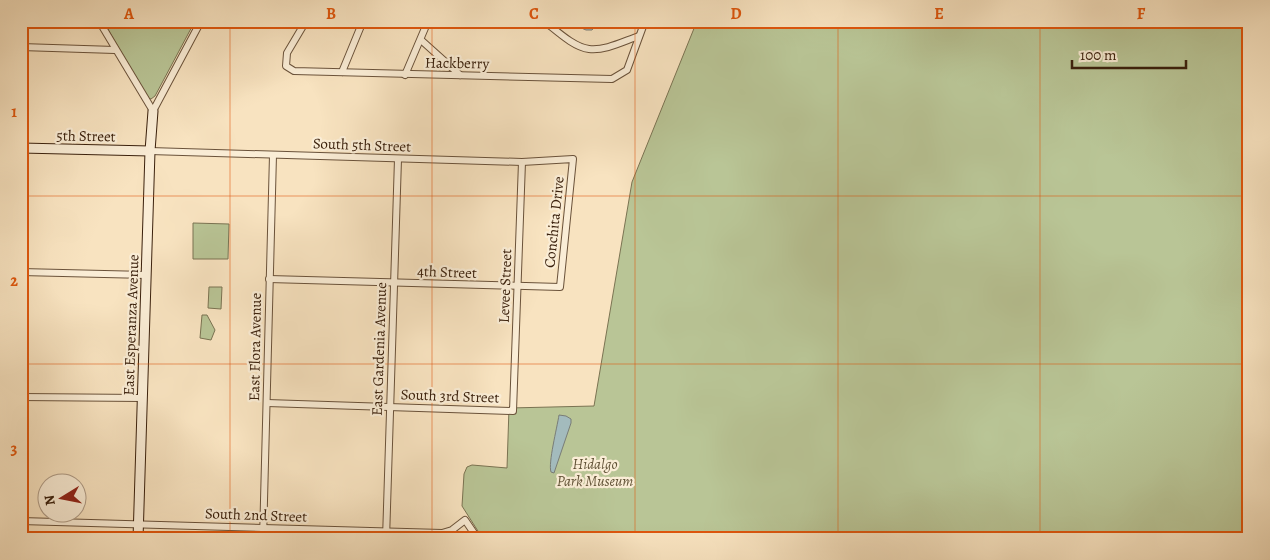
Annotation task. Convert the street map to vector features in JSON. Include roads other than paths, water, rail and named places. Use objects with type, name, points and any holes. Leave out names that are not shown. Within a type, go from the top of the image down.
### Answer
[{"type":"street","points":[[98,21],[153,111]]},
{"type":"street","points":[[153,111],[201,21]]},
{"type":"street","name":"Hackberry","points":[[306,21],[288,53],[286,66],[294,71],[612,79],[627,70],[639,36]]},
{"type":"street","points":[[342,72],[363,21]]},
{"type":"street","points":[[405,75],[428,21]]},
{"type":"street","points":[[544,21],[568,39],[588,49],[606,47],[639,36],[645,21]]},
{"type":"street","points":[[421,40],[460,75]]},
{"type":"street","points":[[21,47],[115,50]]},
{"type":"street","name":"East Esperanza Avenue","points":[[138,539],[150,151],[153,111]]},
{"type":"street","points":[[21,252],[23,148]]},
{"type":"street","name":"5th Street","points":[[23,148],[150,151]]},
{"type":"street","name":"South 5th Street","points":[[150,151],[522,162],[573,159]]},
{"type":"street","name":"East Flora Avenue","points":[[263,539],[273,155]]},
{"type":"street","name":"East Gardenia Avenue","points":[[387,535],[398,159]]},
{"type":"street","name":"Conchita Drive","points":[[560,287],[573,159]]},
{"type":"street","name":"Levee Street","points":[[513,411],[522,162]]},
{"type":"street","points":[[21,272],[146,275]]},
{"type":"street","name":"4th Street","points":[[269,279],[560,287]]},
{"type":"street","points":[[21,397],[142,398]]},
{"type":"street","name":"South 3rd Street","points":[[267,403],[513,411]]},
{"type":"street","name":"South 2nd Street","points":[[21,521],[139,523],[387,535],[446,532],[465,520],[478,539]]},
{"type":"water","points":[[565,21],[600,21],[592,30],[586,30]]},
{"type":"water","points":[[559,415],[571,419],[571,423],[554,473],[551,472],[550,468]]},
{"type":"park label","name":"Hidalgo Park Museum","points":[[595,472]]}]
